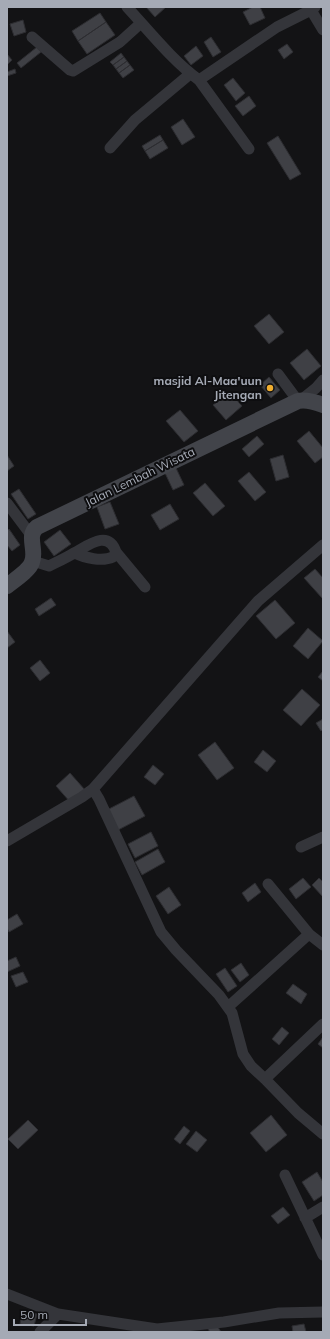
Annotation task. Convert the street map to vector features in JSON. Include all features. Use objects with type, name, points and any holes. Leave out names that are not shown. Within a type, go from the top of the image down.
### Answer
[{"type":"street","points":[[133,9],[141,23],[168,52],[195,77],[249,149]]},
{"type":"street","points":[[110,148],[135,120],[195,77],[277,27],[313,9],[323,30]]},
{"type":"street","points":[[32,37],[73,71],[120,42],[141,23]]},
{"type":"street","points":[[278,374],[313,397]]},
{"type":"street","name":"Jalan Lembah Wisata","points":[[31,535],[33,530],[37,527],[313,397]]},
{"type":"street","points":[[7,503],[31,535],[33,545],[33,561],[28,568],[7,586]]},
{"type":"street","points":[[33,561],[49,566],[89,544],[100,540],[110,543],[115,548],[116,552],[145,587]]},
{"type":"street","points":[[7,842],[93,789],[258,601],[323,544]]},
{"type":"street","points":[[75,553],[80,556],[106,559],[113,557],[116,552]]},
{"type":"street","points":[[93,789],[161,932],[219,995],[232,1012],[243,1054],[251,1066],[298,1113],[323,1134]]},
{"type":"street","points":[[301,846],[323,838]]},
{"type":"street","points":[[268,884],[309,934],[323,945]]},
{"type":"street","points":[[228,1007],[309,934]]},
{"type":"street","points":[[265,1079],[323,1024]]},
{"type":"street","points":[[284,1176],[323,1255]]},
{"type":"street","points":[[305,1218],[323,1207]]},
{"type":"street","points":[[7,1294],[58,1314],[157,1329],[227,1327],[279,1313],[323,1312]]},
{"type":"street","points":[[40,1332],[58,1314]]},
{"type":"building","points":[[146,7],[166,7],[155,17]]},
{"type":"building","points":[[253,7],[260,7],[265,18],[250,25],[243,12]]},
{"type":"building","points":[[100,13],[106,22],[78,41],[72,31]]},
{"type":"building","points":[[23,20],[26,32],[14,36],[10,24]]},
{"type":"building","points":[[106,22],[115,35],[87,54],[78,41]]},
{"type":"building","points":[[211,37],[221,52],[213,57],[204,42]]},
{"type":"building","points":[[287,44],[293,52],[284,59],[278,50]]},
{"type":"building","points":[[196,46],[203,56],[191,65],[184,56]]},
{"type":"building","points":[[37,47],[41,52],[21,68],[17,63]]},
{"type":"building","points":[[121,53],[124,57],[113,65],[110,62]]},
{"type":"building","points":[[7,54],[12,60],[7,65]]},
{"type":"building","points":[[124,57],[127,61],[116,69],[113,65]]},
{"type":"building","points":[[127,61],[130,65],[119,73],[116,69]]},
{"type":"building","points":[[130,65],[134,70],[123,78],[119,73]]},
{"type":"building","points":[[15,69],[16,73],[7,76],[7,72]]},
{"type":"building","points":[[233,78],[245,93],[236,101],[224,85]]},
{"type":"building","points":[[249,96],[256,106],[243,116],[235,106]]},
{"type":"building","points":[[183,119],[195,137],[182,145],[171,127]]},
{"type":"building","points":[[160,135],[163,140],[145,151],[142,146]]},
{"type":"building","points":[[278,136],[301,174],[290,180],[267,143]]},
{"type":"building","points":[[163,140],[168,148],[150,159],[145,151]]},
{"type":"building","points":[[269,314],[284,332],[269,344],[254,326]]},
{"type":"building","points":[[307,349],[321,366],[304,380],[290,363]]},
{"type":"building","name":"masjid Al-Maa'uun Jitengan","points":[[269,377],[280,390],[271,398],[260,385]]},
{"type":"building","points":[[230,392],[242,406],[226,420],[213,405]]},
{"type":"building","points":[[180,410],[198,431],[184,442],[166,421]]},
{"type":"building","points":[[309,431],[323,448],[323,457],[315,463],[297,441]]},
{"type":"building","points":[[257,436],[264,444],[249,457],[242,449]]},
{"type":"building","points":[[7,455],[14,466],[7,471]]},
{"type":"building","points":[[283,455],[289,477],[276,481],[270,459]]},
{"type":"building","points":[[176,468],[184,485],[173,490],[165,473]]},
{"type":"building","points":[[249,472],[266,492],[255,501],[238,481]]},
{"type":"building","points":[[205,483],[225,506],[213,516],[193,493]]},
{"type":"building","points":[[19,489],[36,514],[28,519],[11,494]]},
{"type":"building","points":[[110,502],[119,524],[105,529],[97,507]]},
{"type":"building","points":[[170,504],[179,519],[160,530],[151,515]]},
{"type":"building","points":[[9,529],[20,545],[12,551],[7,545],[7,531]]},
{"type":"building","points":[[60,530],[71,544],[54,556],[44,542]]},
{"type":"building","points":[[315,569],[323,578],[322,598],[304,578]]},
{"type":"building","points":[[51,598],[56,605],[39,616],[35,609]]},
{"type":"building","points":[[275,600],[295,623],[276,639],[256,616]]},
{"type":"building","points":[[308,628],[323,641],[308,659],[293,646]]},
{"type":"building","points":[[7,631],[15,642],[7,648]]},
{"type":"building","points":[[40,660],[50,673],[40,681],[30,668]]},
{"type":"building","points":[[323,671],[323,681],[318,677]]},
{"type":"building","points":[[302,689],[320,705],[301,726],[283,710]]},
{"type":"building","points":[[323,719],[323,729],[321,731],[316,723]]},
{"type":"building","points":[[215,742],[234,768],[217,780],[198,755]]},
{"type":"building","points":[[263,750],[276,761],[267,772],[254,762]]},
{"type":"building","points":[[153,765],[164,774],[155,785],[144,777]]},
{"type":"building","points":[[70,773],[85,790],[71,803],[56,786]]},
{"type":"building","points":[[134,796],[145,816],[118,830],[107,810]]},
{"type":"building","points":[[151,832],[158,846],[135,858],[128,844]]},
{"type":"building","points":[[158,849],[165,862],[142,875],[135,862]]},
{"type":"building","points":[[303,878],[311,887],[296,899],[289,889]]},
{"type":"building","points":[[319,878],[323,882],[323,897],[312,885]]},
{"type":"building","points":[[255,883],[261,892],[248,902],[242,893]]},
{"type":"building","points":[[169,887],[181,905],[168,914],[156,896]]},
{"type":"building","points":[[17,914],[23,924],[9,932],[7,928],[7,920]]},
{"type":"building","points":[[16,957],[20,966],[7,972],[7,961]]},
{"type":"building","points":[[241,963],[249,975],[240,982],[231,970]]},
{"type":"building","points":[[225,968],[237,986],[228,992],[216,974]]},
{"type":"building","points":[[23,972],[28,982],[16,987],[11,976]]},
{"type":"building","points":[[293,984],[307,994],[301,1004],[286,993]]},
{"type":"building","points":[[282,1027],[289,1033],[279,1045],[272,1039]]},
{"type":"building","points":[[323,1037],[323,1048],[318,1044]]},
{"type":"building","points":[[271,1115],[287,1135],[266,1152],[250,1133]]},
{"type":"building","points":[[28,1120],[38,1130],[18,1149],[8,1139]]},
{"type":"building","points":[[184,1126],[190,1131],[180,1144],[174,1139]]},
{"type":"building","points":[[196,1131],[207,1140],[197,1152],[186,1144]]},
{"type":"building","points":[[317,1172],[323,1182],[323,1195],[314,1201],[302,1182]]},
{"type":"building","points":[[283,1207],[290,1215],[278,1224],[271,1216]]},
{"type":"building","points":[[22,1311],[37,1314],[34,1326],[20,1324]]},
{"type":"building","points":[[216,1324],[221,1332],[210,1332],[208,1329]]},
{"type":"building","points":[[304,1324],[306,1332],[293,1332],[292,1326]]},
{"type":"place","name":"masjid Al-Maa'uun Jitengan","points":[[270,388]]}]
